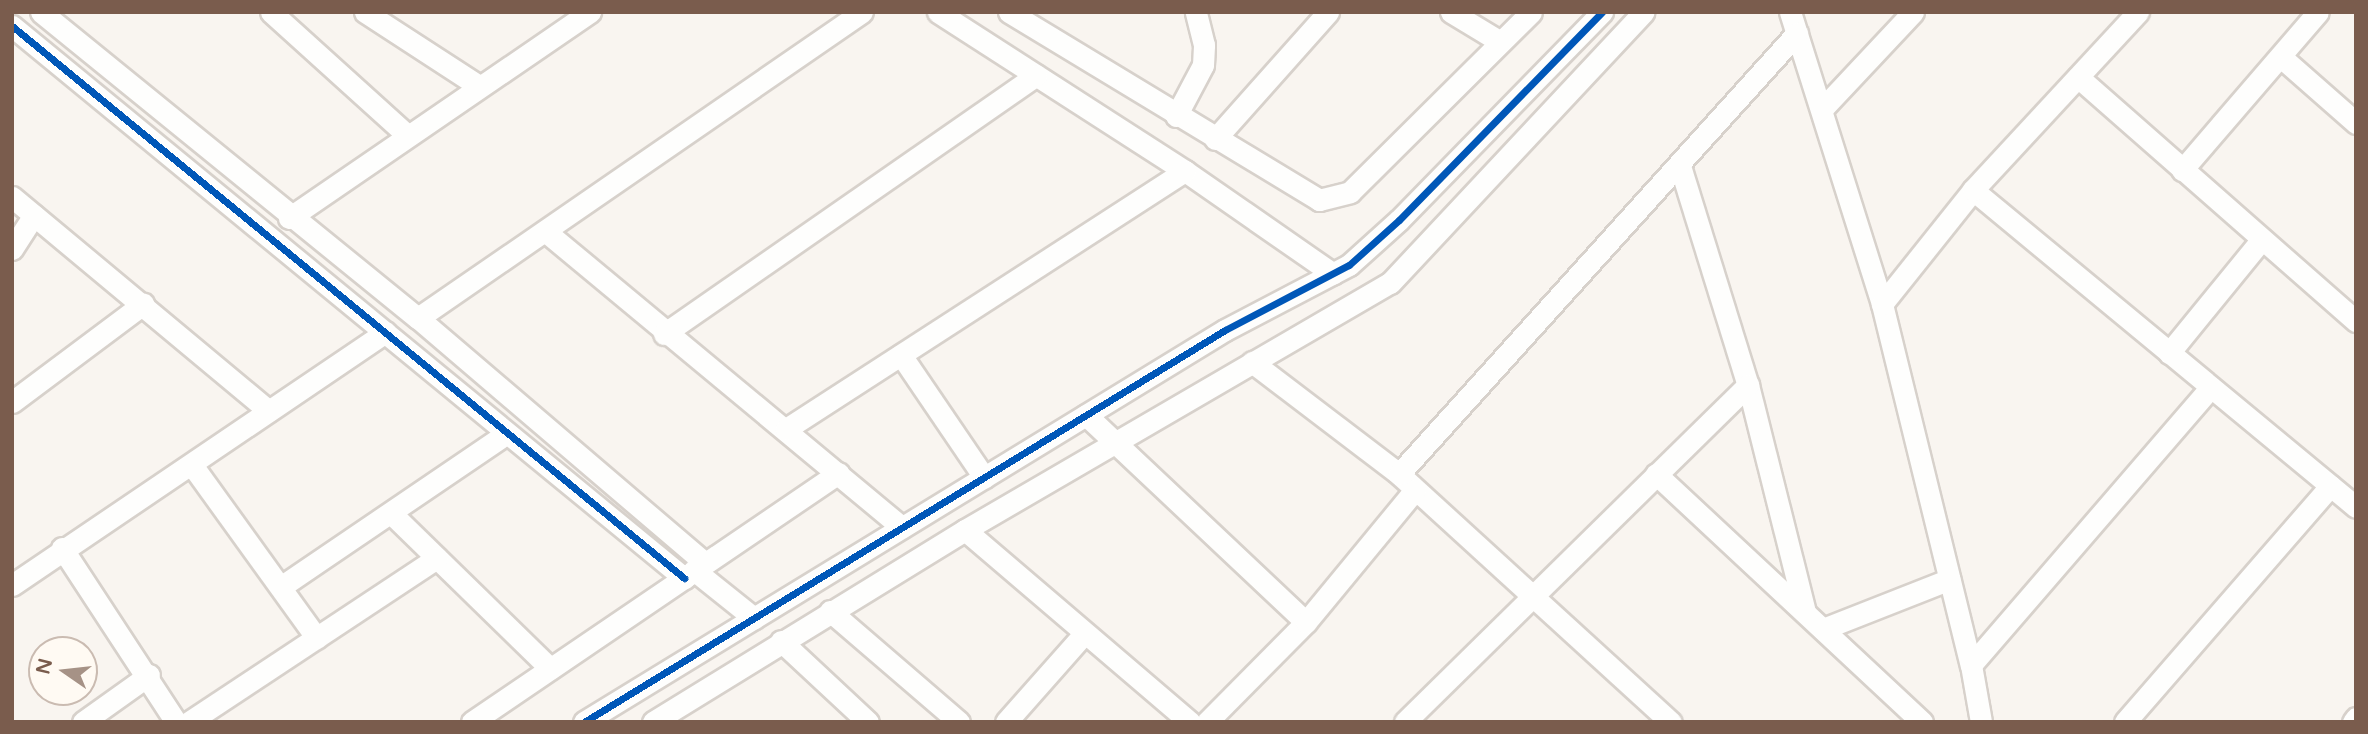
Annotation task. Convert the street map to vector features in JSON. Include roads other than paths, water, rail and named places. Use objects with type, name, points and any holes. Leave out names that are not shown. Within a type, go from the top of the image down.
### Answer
[{"type":"street","points":[[41,12],[289,218],[418,318],[477,369],[694,570]]},
{"type":"street","points":[[271,12],[407,135]]},
{"type":"street","points":[[365,12],[479,86]]},
{"type":"street","points":[[289,218],[590,12]]},
{"type":"street","points":[[418,318],[862,12]]},
{"type":"street","points":[[938,12],[1185,171],[1332,274]]},
{"type":"street","points":[[1009,12],[1298,191],[1319,200],[1334,199],[1365,178],[1499,41],[1531,12]]},
{"type":"street","points":[[1176,116],[1203,65],[1204,45],[1196,12]]},
{"type":"street","points":[[1215,139],[1328,12]]},
{"type":"street","points":[[1451,12],[1499,41]]},
{"type":"street","points":[[584,722],[1225,330],[1332,274],[1381,238],[1602,12]]},
{"type":"street","points":[[653,722],[965,530],[1390,283],[1644,12]]},
{"type":"street","points":[[1790,12],[1881,304],[1971,664],[1981,722]]},
{"type":"street","points":[[1822,109],[1913,12]]},
{"type":"street","points":[[1881,304],[1973,190],[2138,12]]},
{"type":"street","points":[[2182,170],[2318,12]]},
{"type":"street","points":[[12,26],[507,433],[694,570],[754,618]]},
{"type":"street","points":[[1399,474],[1680,166],[1797,33]]},
{"type":"street","points":[[2281,57],[2356,122]]},
{"type":"street","points":[[664,334],[1035,75]]},
{"type":"street","points":[[2078,77],[2356,321]]},
{"type":"street","points":[[172,158],[188,134]]},
{"type":"street","points":[[1680,166],[1748,385],[1805,612]]},
{"type":"street","points":[[786,429],[1185,171]]},
{"type":"street","points":[[1973,190],[2356,507]]},
{"type":"street","points":[[12,197],[268,411]]},
{"type":"street","points":[[12,248],[34,215]]},
{"type":"street","points":[[545,231],[664,334],[786,429],[902,527]]},
{"type":"street","points":[[2169,353],[2262,239]]},
{"type":"street","points":[[12,402],[143,304]]},
{"type":"street","points":[[12,584],[62,548],[192,466],[385,332]]},
{"type":"street","points":[[901,355],[984,478]]},
{"type":"street","points":[[1252,362],[1399,474],[1671,722]]},
{"type":"street","points":[[458,392],[477,369]]},
{"type":"street","points":[[1414,718],[1530,596],[1748,385]]},
{"type":"street","points":[[1971,664],[2211,387]]},
{"type":"street","points":[[1086,415],[1112,444],[1306,622]]},
{"type":"street","points":[[282,586],[507,433]]},
{"type":"street","points":[[192,466],[282,586],[317,638]]},
{"type":"street","points":[[472,722],[839,473]]},
{"type":"street","points":[[1656,474],[1923,722]]},
{"type":"street","points":[[2125,722],[2330,486]]},
{"type":"street","points":[[1220,717],[1306,622],[1415,490]]},
{"type":"street","points":[[392,513],[551,668]]},
{"type":"street","points":[[965,530],[1083,635],[1191,722]]},
{"type":"street","points":[[62,548],[149,676],[176,722]]},
{"type":"street","points":[[189,722],[437,558]]},
{"type":"street","points":[[1823,629],[1950,579]]},
{"type":"street","points":[[830,611],[959,722]]},
{"type":"street","points":[[1006,722],[1083,635]]},
{"type":"street","points":[[781,641],[868,722]]},
{"type":"street","points":[[83,722],[149,676]]}]
